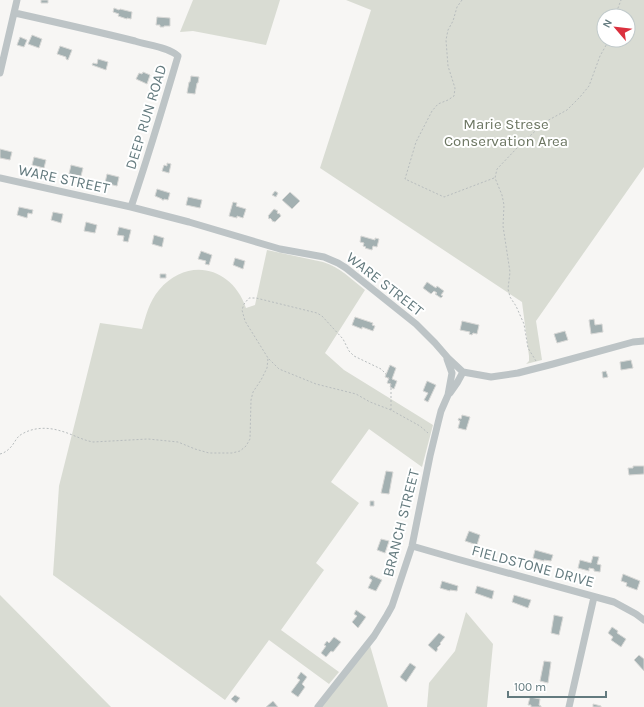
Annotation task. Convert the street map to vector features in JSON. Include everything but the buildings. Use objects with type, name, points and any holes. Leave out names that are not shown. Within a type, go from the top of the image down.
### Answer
[{"type":"street","points":[[0,73],[17,0]]},
{"type":"street","name":"DEEP RUN ROAD","points":[[15,13],[165,49],[178,56],[146,164],[131,207]]},
{"type":"street","name":"WARE STREET","points":[[0,178],[131,207],[196,224],[280,249],[324,257],[351,271],[416,324],[463,372]]},
{"type":"street","points":[[463,372],[491,377],[518,373],[633,342],[644,342]]},
{"type":"street","name":"BRANCH STREET","points":[[446,356],[452,373],[448,395]]},
{"type":"street","name":"BRANCH STREET","points":[[318,707],[374,636],[392,606],[412,546],[441,411],[448,395],[463,372]]},
{"type":"street","name":"FIELDSTONE DRIVE","points":[[412,546],[614,602],[644,620]]},
{"type":"street","points":[[569,707],[594,597]]},
{"type":"path","points":[[462,0],[448,30],[446,40],[448,66],[455,88],[454,96],[438,104],[432,111],[416,142],[405,179],[444,197],[495,178]]},
{"type":"path","points":[[537,362],[528,348],[524,324],[510,297],[508,289],[510,272],[503,226],[504,205],[502,195],[495,178],[497,169],[545,122],[567,110],[580,97],[589,86],[600,56],[605,48]]},
{"type":"path","points":[[391,410],[391,384],[386,374],[381,369],[354,356],[343,339],[322,316],[317,313],[256,298],[249,298],[244,304],[242,310],[245,322],[268,358],[279,369],[316,384],[356,394],[370,402],[391,410],[420,426],[434,439]]},
{"type":"path","points":[[0,454],[6,452],[11,447],[19,435],[38,428],[61,431],[86,441],[93,442],[148,439],[178,442],[209,453],[232,453],[240,451],[250,440],[251,400],[253,392],[267,368],[268,358]]},
{"type":"green space","points":[[193,0],[280,0],[266,45],[193,31],[180,32]]},
{"type":"green space","name":"Marie Strese Conservation Area","points":[[346,0],[644,0],[644,167],[536,321],[542,360],[526,364],[529,361],[529,356],[522,302],[320,168],[371,10]]},
{"type":"green space","points":[[267,250],[329,264],[345,274],[365,290],[325,353],[344,370],[433,425],[422,467],[369,429],[331,482],[359,503],[316,563],[324,570],[281,630],[339,672],[329,684],[269,640],[225,700],[53,575],[59,486],[100,323],[142,329],[150,304],[159,290],[170,279],[183,273],[196,270],[208,271],[220,275],[231,283],[239,294],[246,308],[255,305]]},
{"type":"green space","points":[[0,595],[111,707],[0,707]]},
{"type":"green space","points":[[466,612],[493,644],[487,707],[427,707],[429,683],[455,651]]},
{"type":"green space","points":[[369,642],[388,707],[316,707]]}]
